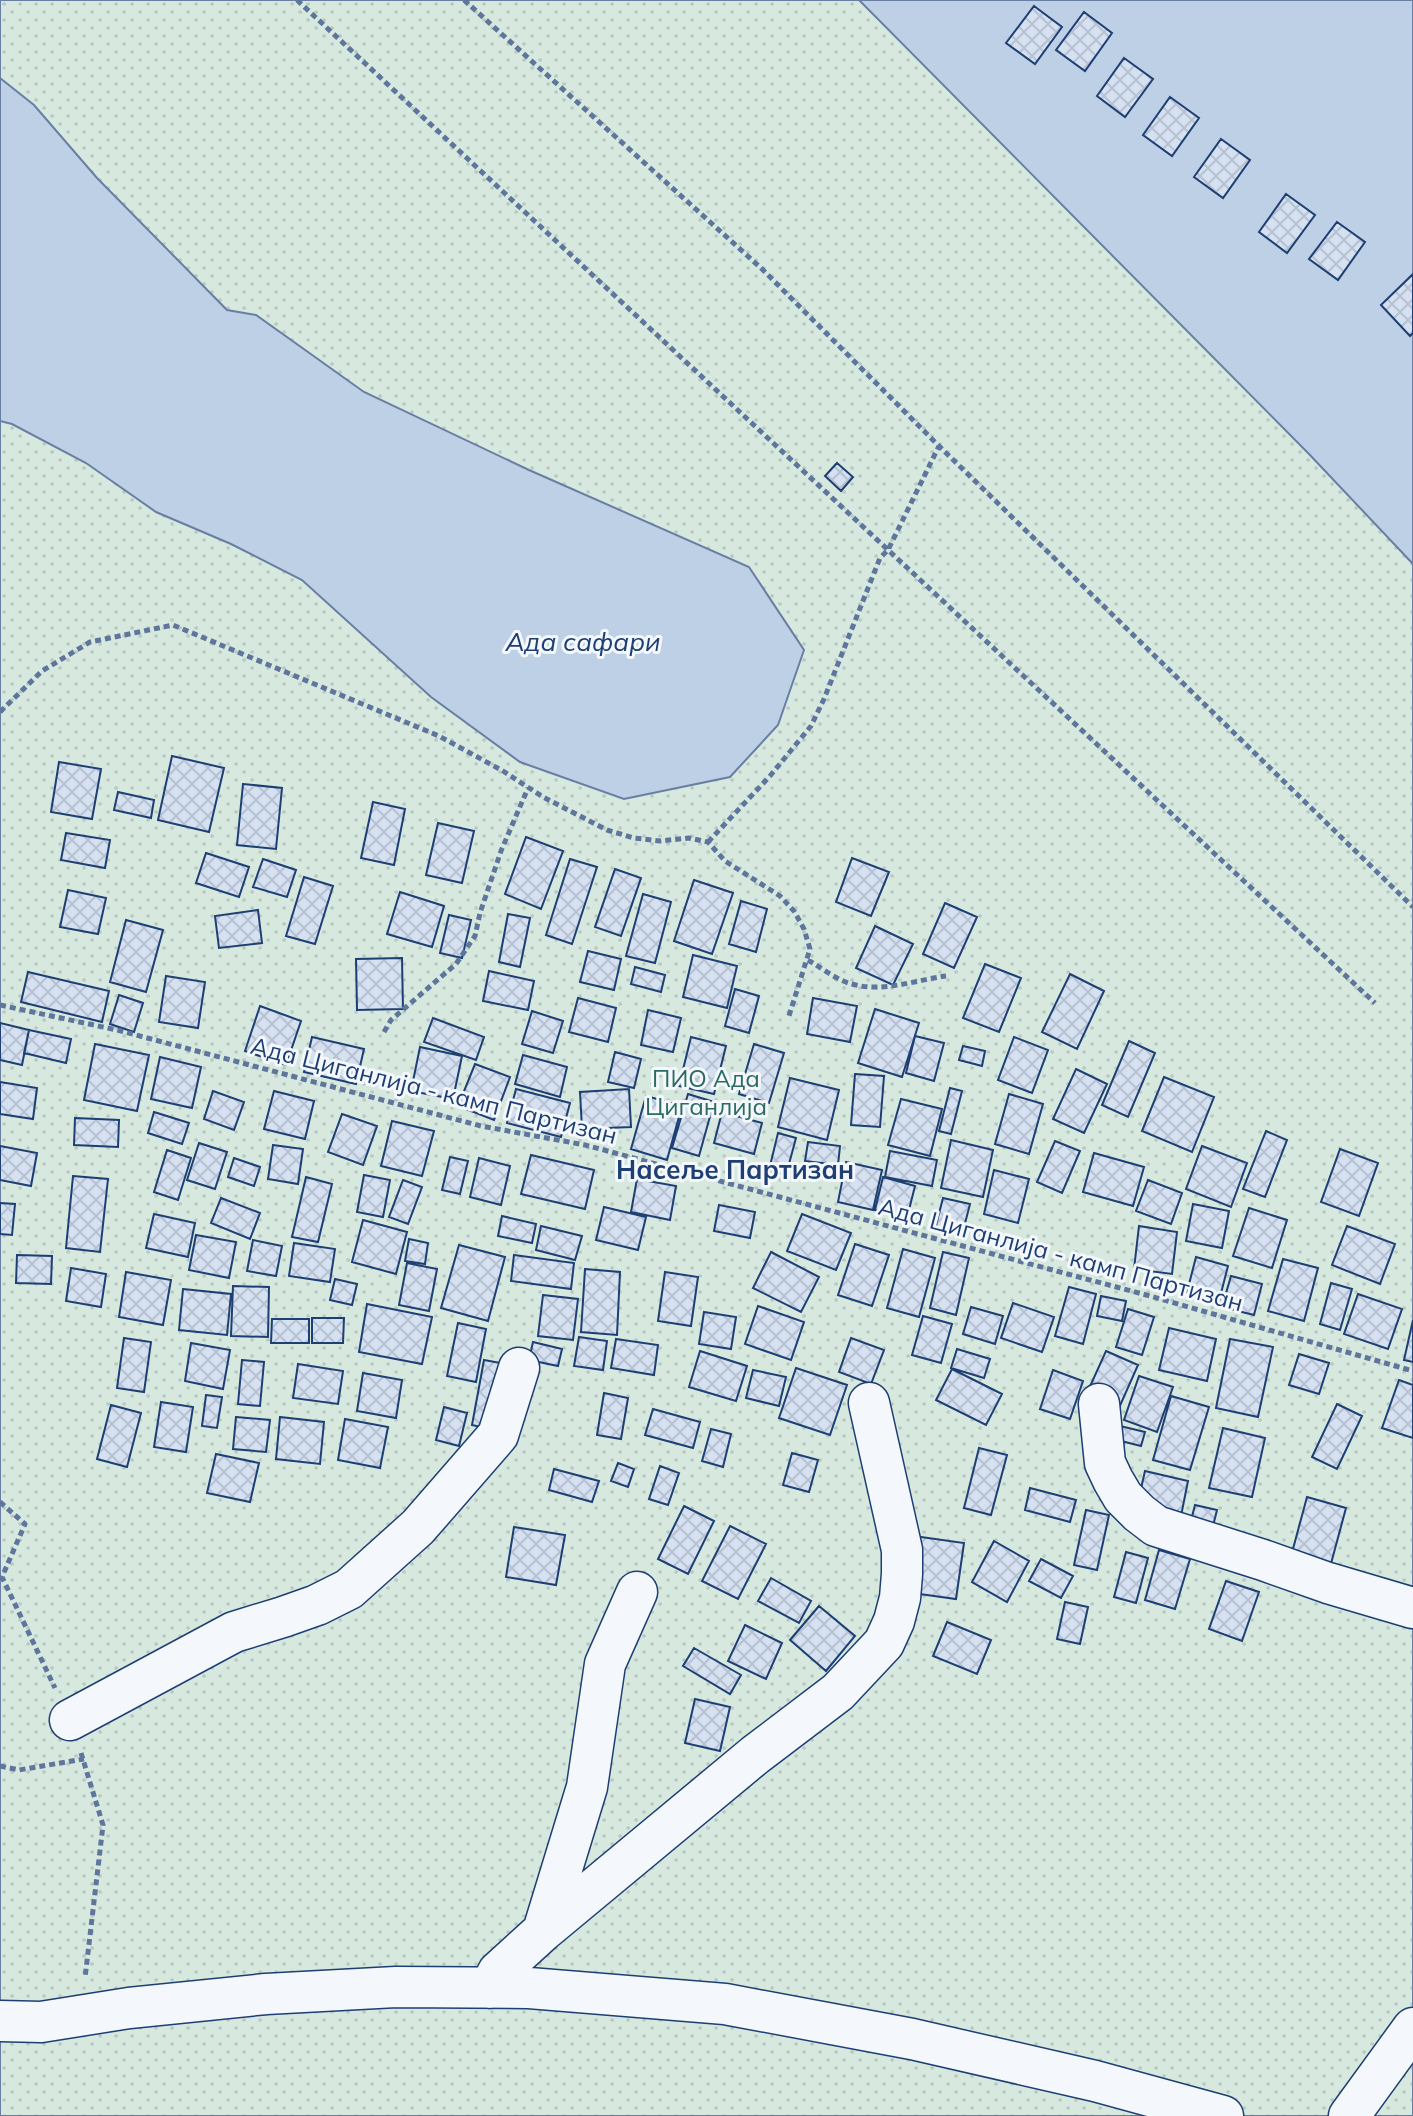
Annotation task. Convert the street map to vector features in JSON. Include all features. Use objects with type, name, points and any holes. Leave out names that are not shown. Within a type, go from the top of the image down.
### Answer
[{"type":"street","points":[[70,1720],[234,1632],[317,1605],[349,1589],[418,1527],[498,1435],[519,1368]]},
{"type":"street","points":[[490,1988],[498,1972],[543,1931],[755,1755],[838,1692],[884,1643],[900,1598],[902,1550],[869,1403]]},
{"type":"street","points":[[1099,1404],[1105,1463],[1123,1497],[1156,1526],[1413,1608]]},
{"type":"street","points":[[543,1931],[587,1787],[605,1664],[637,1592]]},
{"type":"street","points":[[0,2021],[41,2022],[153,2005],[266,1994],[396,1987],[529,1988],[725,2004],[927,2042],[1095,2081],[1223,2116]]},
{"type":"street","points":[[1349,2116],[1413,2028]]},
{"type":"path","points":[[297,0],[1375,1003]]},
{"type":"path","points":[[464,0],[761,268],[939,446],[1413,907]]},
{"type":"path","points":[[708,842],[770,776],[811,726],[880,558],[888,550],[939,446]]},
{"type":"path","points":[[0,712],[42,671],[90,642],[173,625],[439,736],[607,830],[634,838],[660,841],[689,838],[708,842],[725,861],[780,896],[794,911],[804,929],[810,949],[788,1019]]},
{"type":"path","points":[[384,1032],[391,1020],[468,950],[501,851],[528,788]]},
{"type":"path","points":[[808,960],[835,977],[873,988],[946,976]]},
{"type":"path","name":"Ада Циганлија - камп Партизан","points":[[0,1005],[117,1030],[481,1126],[585,1145],[1135,1292],[1413,1371]]},
{"type":"path","points":[[0,1766],[19,1770],[84,1759]]},
{"type":"green space","name":"ПИО Ада Циганлија","points":[[0,0],[1332,0],[1413,68],[1413,2116],[0,2116]]},
{"type":"water","points":[[859,0],[1413,0],[1413,564],[1309,454]]},
{"type":"water","name":"Ада сафари","points":[[0,78],[34,105],[97,178],[227,310],[256,315],[364,392],[529,470],[749,567],[804,650],[778,725],[730,777],[624,799],[520,762],[431,697],[302,580],[231,544],[156,512],[86,463],[12,424],[0,421]]},
{"type":"building","points":[[1034,6],[1062,27],[1035,64],[1006,43]]},
{"type":"building","points":[[1084,12],[1112,33],[1085,71],[1056,50]]},
{"type":"building","points":[[1124,58],[1153,79],[1125,117],[1097,96]]},
{"type":"building","points":[[1170,97],[1199,118],[1172,156],[1143,135]]},
{"type":"building","points":[[1221,139],[1250,160],[1223,198],[1194,177]]},
{"type":"building","points":[[1286,194],[1315,215],[1287,253],[1259,232]]},
{"type":"building","points":[[1337,222],[1365,242],[1338,280],[1309,259]]},
{"type":"building","points":[[1413,274],[1413,333],[1410,336],[1381,305]]},
{"type":"building","points":[[837,463],[853,477],[841,491],[825,476]]},
{"type":"building","points":[[172,756],[224,768],[209,832],[158,820]]},
{"type":"building","points":[[59,762],[101,769],[92,819],[51,812]]},
{"type":"building","points":[[243,784],[282,788],[276,849],[237,845]]},
{"type":"building","points":[[118,792],[154,800],[151,818],[114,810]]},
{"type":"building","points":[[373,802],[405,809],[394,865],[361,858]]},
{"type":"building","points":[[438,823],[474,831],[462,883],[426,875]]},
{"type":"building","points":[[66,833],[110,840],[105,868],[61,860]]},
{"type":"building","points":[[526,837],[563,851],[541,909],[505,894]]},
{"type":"building","points":[[206,853],[249,867],[239,897],[196,883]]},
{"type":"building","points":[[852,858],[889,872],[871,916],[836,902]]},
{"type":"building","points":[[263,859],[296,870],[287,897],[253,887]]},
{"type":"building","points":[[570,859],[597,867],[572,944],[546,935]]},
{"type":"building","points":[[615,869],[641,878],[621,936],[595,927]]},
{"type":"building","points":[[304,877],[333,886],[315,944],[286,936]]},
{"type":"building","points":[[694,880],[733,893],[712,954],[674,941]]},
{"type":"building","points":[[68,890],[106,898],[98,934],[60,927]]},
{"type":"building","points":[[400,892],[444,906],[432,947],[387,934]]},
{"type":"building","points":[[643,894],[671,902],[655,963],[626,956]]},
{"type":"building","points":[[741,901],[767,909],[756,952],[729,944]]},
{"type":"building","points":[[945,903],[977,917],[954,968],[923,954]]},
{"type":"building","points":[[258,910],[262,943],[219,948],[215,916]]},
{"type":"building","points":[[508,914],[530,918],[520,967],[499,962]]},
{"type":"building","points":[[449,915],[471,920],[462,958],[440,953]]},
{"type":"building","points":[[126,920],[163,930],[146,992],[110,982]]},
{"type":"building","points":[[875,926],[913,944],[893,985],[856,968]]},
{"type":"building","points":[[588,951],[621,959],[614,990],[580,982]]},
{"type":"building","points":[[693,955],[737,966],[727,1008],[683,997]]},
{"type":"building","points":[[402,958],[403,1009],[357,1010],[356,959]]},
{"type":"building","points":[[985,964],[1021,978],[999,1032],[963,1018]]},
{"type":"building","points":[[635,967],[665,975],[661,992],[631,984]]},
{"type":"building","points":[[489,971],[534,981],[528,1010],[483,1001]]},
{"type":"building","points":[[28,972],[109,991],[102,1022],[21,1002]]},
{"type":"building","points":[[1070,974],[1104,991],[1077,1049],[1042,1032]]},
{"type":"building","points":[[166,976],[205,982],[198,1028],[159,1022]]},
{"type":"building","points":[[735,989],[759,996],[749,1033],[725,1026]]},
{"type":"building","points":[[119,995],[143,1003],[134,1032],[110,1024]]},
{"type":"building","points":[[578,998],[616,1008],[608,1042],[569,1032]]},
{"type":"building","points":[[813,998],[857,1006],[850,1042],[807,1034]]},
{"type":"building","points":[[260,1006],[301,1021],[286,1065],[245,1051]]},
{"type":"building","points":[[875,1009],[919,1023],[902,1077],[858,1063]]},
{"type":"building","points":[[648,1010],[681,1018],[673,1052],[641,1045]]},
{"type":"building","points":[[532,1011],[563,1021],[553,1053],[522,1044]]},
{"type":"building","points":[[433,1018],[484,1037],[476,1060],[424,1042]]},
{"type":"building","points":[[0,1023],[29,1030],[22,1065],[0,1060]]},
{"type":"building","points":[[29,1030],[71,1039],[66,1063],[24,1053]]},
{"type":"building","points":[[915,1036],[944,1043],[934,1081],[906,1073]]},
{"type":"building","points":[[312,1037],[364,1049],[356,1084],[304,1072]]},
{"type":"building","points":[[691,1037],[726,1046],[714,1094],[679,1086]]},
{"type":"building","points":[[1014,1037],[1048,1050],[1032,1093],[998,1080]]},
{"type":"building","points":[[1129,1041],[1155,1053],[1128,1117],[1102,1105]]},
{"type":"building","points":[[95,1044],[149,1055],[137,1111],[84,1100]]},
{"type":"building","points":[[754,1044],[784,1053],[769,1103],[739,1094]]},
{"type":"building","points":[[963,1046],[985,1051],[982,1066],[959,1060]]},
{"type":"building","points":[[420,1047],[462,1056],[453,1099],[411,1091]]},
{"type":"building","points":[[615,1052],[641,1059],[634,1088],[608,1082]]},
{"type":"building","points":[[523,1055],[567,1067],[560,1097],[515,1084]]},
{"type":"building","points":[[160,1057],[201,1067],[192,1108],[151,1099]]},
{"type":"building","points":[[475,1064],[510,1077],[494,1120],[458,1106]]},
{"type":"building","points":[[1076,1069],[1107,1084],[1084,1133],[1053,1119]]},
{"type":"building","points":[[855,1074],[884,1076],[880,1127],[851,1125]]},
{"type":"building","points":[[1164,1077],[1214,1097],[1192,1152],[1142,1131]]},
{"type":"building","points":[[790,1078],[839,1090],[827,1140],[778,1127]]},
{"type":"building","points":[[0,1082],[37,1088],[33,1119],[0,1114]]},
{"type":"building","points":[[950,1088],[962,1091],[951,1134],[939,1131]]},
{"type":"building","points":[[516,1089],[570,1103],[561,1137],[507,1123]]},
{"type":"building","points":[[629,1089],[631,1127],[582,1129],[580,1092]]},
{"type":"building","points":[[213,1091],[244,1102],[234,1130],[204,1119]]},
{"type":"building","points":[[274,1091],[314,1101],[305,1139],[264,1129]]},
{"type":"building","points":[[688,1094],[714,1102],[699,1156],[672,1148]]},
{"type":"building","points":[[1009,1094],[1043,1104],[1029,1154],[995,1144]]},
{"type":"building","points":[[646,1096],[682,1106],[667,1160],[631,1149]]},
{"type":"building","points":[[901,1099],[942,1109],[930,1156],[888,1145]]},
{"type":"building","points":[[154,1112],[189,1123],[182,1144],[148,1133]]},
{"type":"building","points":[[722,1112],[762,1123],[754,1154],[714,1143]]},
{"type":"building","points":[[342,1114],[377,1126],[363,1165],[328,1152]]},
{"type":"building","points":[[75,1118],[119,1120],[118,1147],[74,1145]]},
{"type":"building","points":[[392,1121],[434,1131],[422,1176],[381,1166]]},
{"type":"building","points":[[1266,1131],[1287,1140],[1265,1197],[1243,1189]]},
{"type":"building","points":[[778,1133],[796,1138],[786,1175],[769,1170]]},
{"type":"building","points":[[951,1140],[993,1150],[983,1197],[941,1188]]},
{"type":"building","points":[[1055,1141],[1080,1151],[1062,1193],[1037,1182]]},
{"type":"building","points":[[808,1142],[840,1146],[838,1165],[805,1161]]},
{"type":"building","points":[[199,1143],[227,1152],[215,1189],[187,1180]]},
{"type":"building","points":[[273,1145],[303,1149],[298,1184],[268,1179]]},
{"type":"building","points":[[0,1146],[37,1153],[31,1186],[0,1180]]},
{"type":"building","points":[[1202,1146],[1247,1163],[1231,1207],[1186,1189]]},
{"type":"building","points":[[1340,1149],[1378,1163],[1359,1216],[1321,1202]]},
{"type":"building","points":[[167,1150],[191,1158],[178,1200],[154,1192]]},
{"type":"building","points":[[890,1151],[937,1160],[932,1186],[885,1177]]},
{"type":"building","points":[[1094,1153],[1144,1167],[1133,1206],[1083,1192]]},
{"type":"building","points":[[531,1155],[594,1170],[585,1209],[521,1194]]},
{"type":"building","points":[[450,1157],[468,1161],[460,1194],[442,1190]]},
{"type":"building","points":[[234,1158],[260,1167],[254,1186],[228,1177]]},
{"type":"building","points":[[479,1158],[510,1166],[501,1205],[470,1197]]},
{"type":"building","points":[[846,1162],[882,1170],[873,1210],[838,1202]]},
{"type":"building","points":[[994,1170],[1029,1179],[1018,1223],[984,1214]]},
{"type":"building","points":[[364,1175],[390,1180],[383,1217],[357,1212]]},
{"type":"building","points":[[73,1176],[108,1179],[100,1252],[66,1248]]},
{"type":"building","points":[[306,1177],[332,1184],[318,1242],[292,1237]]},
{"type":"building","points":[[883,1177],[915,1186],[907,1218],[875,1210]]},
{"type":"building","points":[[637,1179],[676,1186],[670,1220],[631,1212]]},
{"type":"building","points":[[403,1180],[422,1187],[408,1224],[389,1217]]},
{"type":"building","points":[[1148,1180],[1182,1193],[1171,1224],[1136,1211]]},
{"type":"building","points":[[221,1198],[260,1213],[250,1239],[211,1223]]},
{"type":"building","points":[[943,1198],[970,1204],[962,1235],[935,1229]]},
{"type":"building","points":[[0,1203],[15,1204],[12,1235],[0,1234]]},
{"type":"building","points":[[1193,1204],[1229,1211],[1222,1248],[1186,1241]]},
{"type":"building","points":[[719,1205],[755,1212],[750,1238],[714,1231]]},
{"type":"building","points":[[604,1207],[646,1217],[638,1250],[596,1240]]},
{"type":"building","points":[[1249,1208],[1287,1220],[1272,1268],[1233,1256]]},
{"type":"building","points":[[154,1214],[195,1223],[188,1257],[146,1248]]},
{"type":"building","points":[[802,1214],[851,1233],[836,1270],[787,1251]]},
{"type":"building","points":[[502,1216],[536,1224],[532,1243],[498,1236]]},
{"type":"building","points":[[363,1220],[407,1232],[396,1274],[352,1262]]},
{"type":"building","points":[[541,1226],[582,1236],[575,1260],[536,1250]]},
{"type":"building","points":[[1139,1226],[1177,1232],[1172,1274],[1134,1269]]},
{"type":"building","points":[[1347,1226],[1395,1244],[1380,1284],[1332,1265]]},
{"type":"building","points":[[196,1235],[236,1242],[229,1278],[189,1270]]},
{"type":"building","points":[[409,1239],[428,1243],[425,1264],[405,1261]]},
{"type":"building","points":[[253,1240],[282,1246],[276,1276],[247,1271]]},
{"type":"building","points":[[294,1243],[335,1249],[330,1282],[289,1276]]},
{"type":"building","points":[[855,1244],[889,1255],[872,1306],[838,1295]]},
{"type":"building","points":[[459,1245],[505,1257],[488,1321],[441,1308]]},
{"type":"building","points":[[903,1249],[935,1258],[919,1317],[887,1308]]},
{"type":"building","points":[[771,1252],[819,1277],[801,1312],[753,1288]]},
{"type":"building","points":[[943,1252],[969,1258],[956,1315],[930,1308]]},
{"type":"building","points":[[17,1255],[52,1256],[51,1284],[16,1283]]},
{"type":"building","points":[[514,1255],[574,1263],[571,1289],[511,1281]]},
{"type":"building","points":[[1196,1257],[1228,1266],[1219,1301],[1187,1292]]},
{"type":"building","points":[[1283,1259],[1318,1268],[1304,1321],[1268,1311]]},
{"type":"building","points":[[407,1263],[437,1269],[429,1311],[399,1305]]},
{"type":"building","points":[[71,1268],[106,1274],[101,1307],[66,1301]]},
{"type":"building","points":[[585,1269],[620,1272],[617,1335],[581,1332]]},
{"type":"building","points":[[126,1272],[171,1280],[163,1325],[119,1317]]},
{"type":"building","points":[[665,1272],[698,1277],[691,1326],[658,1321]]},
{"type":"building","points":[[1231,1276],[1262,1284],[1254,1315],[1222,1307]]},
{"type":"building","points":[[335,1279],[357,1284],[352,1305],[330,1300]]},
{"type":"building","points":[[1331,1283],[1352,1289],[1340,1330],[1320,1324]]},
{"type":"building","points":[[233,1286],[269,1287],[268,1337],[231,1336]]},
{"type":"building","points":[[1069,1287],[1096,1294],[1083,1344],[1055,1336]]},
{"type":"building","points":[[183,1289],[231,1294],[227,1335],[179,1330]]},
{"type":"building","points":[[1358,1294],[1402,1309],[1388,1349],[1344,1334]]},
{"type":"building","points":[[543,1295],[578,1299],[573,1340],[538,1336]]},
{"type":"building","points":[[1101,1296],[1126,1301],[1122,1321],[1097,1316]]},
{"type":"building","points":[[1013,1303],[1054,1317],[1042,1352],[1001,1338]]},
{"type":"building","points":[[367,1304],[432,1317],[422,1364],[359,1352]]},
{"type":"building","points":[[758,1306],[804,1322],[791,1360],[745,1344]]},
{"type":"building","points":[[971,1307],[1003,1316],[995,1344],[963,1334]]},
{"type":"building","points":[[1128,1309],[1154,1317],[1142,1355],[1116,1347]]},
{"type":"building","points":[[704,1312],[736,1317],[731,1349],[699,1344]]},
{"type":"building","points":[[923,1316],[952,1324],[941,1363],[912,1355]]},
{"type":"building","points":[[312,1318],[344,1318],[343,1343],[312,1343]]},
{"type":"building","points":[[272,1319],[309,1319],[309,1343],[271,1343]]},
{"type":"building","points":[[1413,1320],[1413,1362],[1404,1360]]},
{"type":"building","points":[[458,1323],[486,1329],[476,1382],[447,1376]]},
{"type":"building","points":[[1169,1328],[1216,1339],[1207,1381],[1159,1370]]},
{"type":"building","points":[[579,1337],[607,1341],[603,1370],[574,1366]]},
{"type":"building","points":[[124,1338],[151,1342],[144,1392],[117,1388]]},
{"type":"building","points":[[851,1338],[884,1350],[871,1384],[839,1372]]},
{"type":"building","points":[[616,1339],[658,1345],[654,1375],[611,1368]]},
{"type":"building","points":[[1230,1339],[1273,1347],[1258,1417],[1216,1408]]},
{"type":"building","points":[[533,1342],[562,1349],[558,1366],[529,1360]]},
{"type":"building","points":[[191,1343],[230,1350],[223,1389],[185,1381]]},
{"type":"building","points":[[957,1349],[990,1359],[984,1378],[951,1368]]},
{"type":"building","points":[[700,1351],[747,1366],[736,1401],[689,1387]]},
{"type":"building","points":[[1106,1351],[1138,1365],[1119,1408],[1087,1393]]},
{"type":"building","points":[[1299,1354],[1329,1363],[1319,1394],[1289,1385]]},
{"type":"building","points":[[242,1360],[264,1362],[260,1406],[238,1404]]},
{"type":"building","points":[[484,1360],[506,1364],[494,1430],[472,1425]]},
{"type":"building","points":[[298,1364],[343,1371],[338,1404],[293,1398]]},
{"type":"building","points":[[796,1368],[847,1385],[830,1435],[779,1418]]},
{"type":"building","points":[[952,1369],[1002,1394],[986,1425],[936,1400]]},
{"type":"building","points":[[753,1370],[786,1377],[779,1406],[746,1398]]},
{"type":"building","points":[[1053,1370],[1083,1381],[1070,1419],[1040,1409]]},
{"type":"building","points":[[363,1373],[402,1380],[396,1418],[357,1411]]},
{"type":"building","points":[[1139,1376],[1173,1387],[1157,1432],[1124,1420]]},
{"type":"building","points":[[1399,1380],[1413,1385],[1413,1438],[1382,1428]]},
{"type":"building","points":[[604,1393],[628,1398],[621,1439],[597,1435]]},
{"type":"building","points":[[206,1395],[222,1397],[217,1428],[202,1426]]},
{"type":"building","points":[[1171,1396],[1209,1407],[1190,1470],[1153,1460]]},
{"type":"building","points":[[161,1402],[193,1407],[186,1452],[154,1447]]},
{"type":"building","points":[[1337,1404],[1362,1416],[1337,1469],[1312,1457]]},
{"type":"building","points":[[111,1405],[141,1413],[127,1467],[97,1459]]},
{"type":"building","points":[[444,1407],[467,1413],[459,1446],[436,1440]]},
{"type":"building","points":[[653,1409],[700,1422],[693,1448],[645,1435]]},
{"type":"building","points":[[236,1417],[270,1420],[266,1452],[233,1449]]},
{"type":"building","points":[[280,1417],[324,1422],[320,1464],[276,1459]]},
{"type":"building","points":[[345,1419],[388,1427],[380,1468],[338,1460]]},
{"type":"building","points":[[1116,1425],[1145,1432],[1141,1446],[1113,1439]]},
{"type":"building","points":[[1223,1428],[1265,1438],[1252,1497],[1209,1488]]},
{"type":"building","points":[[711,1429],[731,1434],[723,1467],[702,1461]]},
{"type":"building","points":[[979,1448],[1007,1455],[991,1515],[964,1508]]},
{"type":"building","points":[[792,1453],[818,1460],[809,1492],[783,1485]]},
{"type":"building","points":[[216,1454],[259,1463],[250,1502],[207,1493]]},
{"type":"building","points":[[618,1463],[634,1469],[628,1487],[611,1481]]},
{"type":"building","points":[[660,1466],[679,1473],[668,1505],[649,1499]]},
{"type":"building","points":[[554,1469],[599,1481],[592,1502],[549,1490]]},
{"type":"building","points":[[1145,1471],[1188,1481],[1181,1516],[1137,1506]]},
{"type":"building","points":[[1030,1488],[1076,1500],[1070,1522],[1025,1510]]},
{"type":"building","points":[[1307,1497],[1346,1508],[1329,1571],[1290,1560]]},
{"type":"building","points":[[1195,1505],[1217,1510],[1210,1538],[1188,1532]]},
{"type":"building","points":[[684,1506],[714,1521],[688,1574],[658,1559]]},
{"type":"building","points":[[1086,1510],[1109,1515],[1097,1570],[1074,1565]]},
{"type":"building","points":[[730,1526],[766,1544],[738,1599],[702,1581]]},
{"type":"building","points":[[514,1527],[565,1535],[556,1585],[506,1577]]},
{"type":"building","points":[[914,1536],[964,1543],[956,1599],[905,1592]]},
{"type":"building","points":[[994,1541],[1029,1561],[1007,1602],[972,1582]]},
{"type":"building","points":[[1159,1550],[1190,1559],[1175,1609],[1145,1600]]},
{"type":"building","points":[[1126,1552],[1148,1558],[1136,1603],[1114,1597]]},
{"type":"building","points":[[1041,1559],[1073,1576],[1061,1598],[1029,1581]]},
{"type":"building","points":[[771,1578],[811,1601],[799,1623],[758,1601]]},
{"type":"building","points":[[1226,1581],[1259,1592],[1242,1641],[1209,1629]]},
{"type":"building","points":[[1065,1602],[1088,1607],[1080,1644],[1057,1639]]},
{"type":"building","points":[[819,1606],[855,1636],[826,1671],[790,1640]]},
{"type":"building","points":[[947,1622],[991,1640],[977,1674],[933,1656]]},
{"type":"building","points":[[745,1625],[782,1643],[766,1679],[728,1661]]},
{"type":"building","points":[[694,1648],[741,1675],[730,1694],[683,1666]]},
{"type":"building","points":[[695,1699],[730,1707],[720,1751],[685,1743]]},
{"type":"district","name":"Насеље Партизан","points":[[735,1169]]}]
